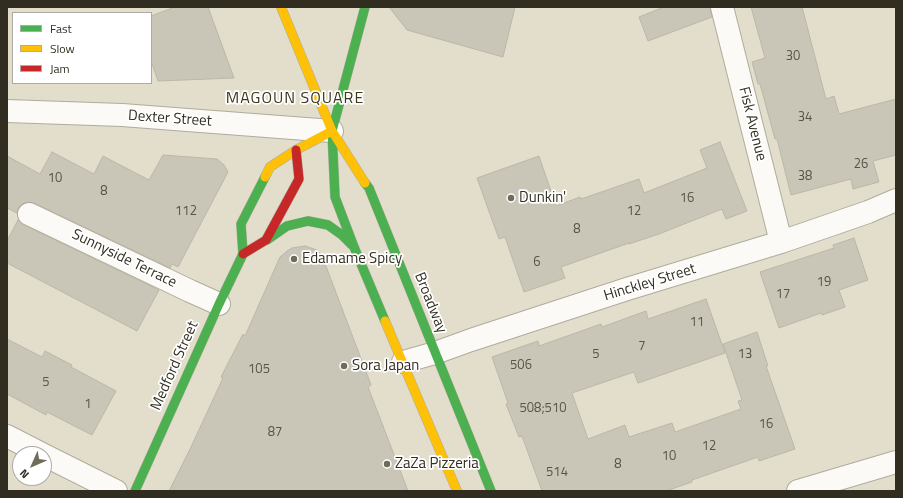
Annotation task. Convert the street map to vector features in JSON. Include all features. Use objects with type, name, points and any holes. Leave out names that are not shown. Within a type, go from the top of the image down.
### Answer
[{"type":"main road","name":"Broadway","points":[[281,7],[332,131],[368,188],[491,491]]},
{"type":"main road","points":[[354,247],[342,235],[328,225],[308,221],[287,226],[244,254],[241,224],[270,167],[296,150],[332,131],[365,7]]},
{"type":"main road","name":"Broadway","points":[[332,131],[335,197],[354,247],[457,491]]},
{"type":"main road","points":[[266,240],[299,179],[296,150]]},
{"type":"main road","name":"Medford Street","points":[[134,491],[219,304],[244,254]]},
{"type":"street","name":"Fisk Avenue","points":[[722,7],[781,242]]},
{"type":"street","name":"Dexter Street","points":[[7,111],[122,115],[332,131]]},
{"type":"street","name":"Hinckley Street","points":[[403,362],[781,242],[868,212],[896,200]]},
{"type":"street","name":"Sunnyside Terrace","points":[[29,214],[219,304]]},
{"type":"street","points":[[7,436],[27,446]]},
{"type":"street","points":[[52,459],[116,491]]},
{"type":"street","points":[[798,491],[896,462]]},
{"type":"building","points":[[175,7],[208,7],[234,78],[158,81],[152,64],[152,16]]},
{"type":"building","points":[[389,7],[515,7],[503,57],[407,30]]},
{"type":"building","points":[[664,7],[710,7],[712,17],[648,41],[639,17]]},
{"type":"building","points":[[751,7],[802,7],[826,99],[834,96],[839,114],[896,99],[896,155],[873,161],[879,182],[853,189],[851,179],[791,195],[777,139],[775,139],[760,84],[758,84],[752,62],[765,58]]},
{"type":"building","points":[[720,142],[747,211],[726,219],[722,209],[659,234],[561,267],[565,278],[524,292],[505,237],[499,239],[477,178],[539,156],[556,206],[639,179],[644,193],[707,168],[700,150]]},
{"type":"building","points":[[52,152],[94,174],[103,156],[149,180],[163,155],[217,159],[224,165],[228,172],[178,267],[172,264],[170,268],[34,203],[28,202],[22,204],[18,208],[17,213],[7,208],[7,156],[40,174]]},
{"type":"building","points":[[18,220],[24,225],[159,290],[137,331],[7,263],[7,241]]},
{"type":"building","points":[[854,238],[868,280],[839,290],[845,307],[822,315],[821,313],[779,328],[760,272],[834,248],[833,245]]},
{"type":"building","points":[[305,246],[317,250],[321,254],[324,261],[371,385],[368,387],[408,491],[169,491],[223,378],[221,377],[243,334],[245,336],[280,257],[292,248]]},
{"type":"building","points":[[706,299],[725,353],[638,383],[634,372],[572,393],[588,439],[625,425],[629,437],[672,423],[675,432],[741,409],[738,401],[742,400],[723,344],[757,332],[768,366],[766,366],[795,449],[759,461],[758,457],[692,480],[692,482],[666,491],[542,491],[522,436],[519,437],[506,404],[508,403],[492,357],[538,341],[539,346],[601,324],[602,327],[646,311],[648,319]]},
{"type":"building","points":[[7,339],[42,357],[45,351],[116,391],[92,435],[47,412],[46,415],[7,394]]},
{"type":"traffic: fast","points":[[365,7],[332,131],[335,197],[385,321]]},
{"type":"traffic: fast","points":[[135,491],[243,254],[241,224],[265,177]]},
{"type":"traffic: fast","points":[[365,183],[369,188],[491,491]]},
{"type":"traffic: fast","points":[[267,240],[287,226],[308,221],[328,225],[342,235],[352,245]]},
{"type":"traffic: slow","points":[[281,7],[332,131],[365,183]]},
{"type":"traffic: slow","points":[[265,177],[270,167],[296,150],[332,131]]},
{"type":"traffic: slow","points":[[385,321],[457,491]]},
{"type":"traffic: jam","points":[[243,254],[266,240],[299,179],[296,150]]},
{"type":"place","name":"Dunkin'","points":[[511,198]]},
{"type":"place","name":"Edamame Spicy","points":[[294,259]]},
{"type":"place","name":"Sora Japan","points":[[344,366]]},
{"type":"place","name":"ZaZa Pizzeria","points":[[387,464]]},
{"type":"district","name":"MAGOUN SQUARE","points":[[295,99]]}]
